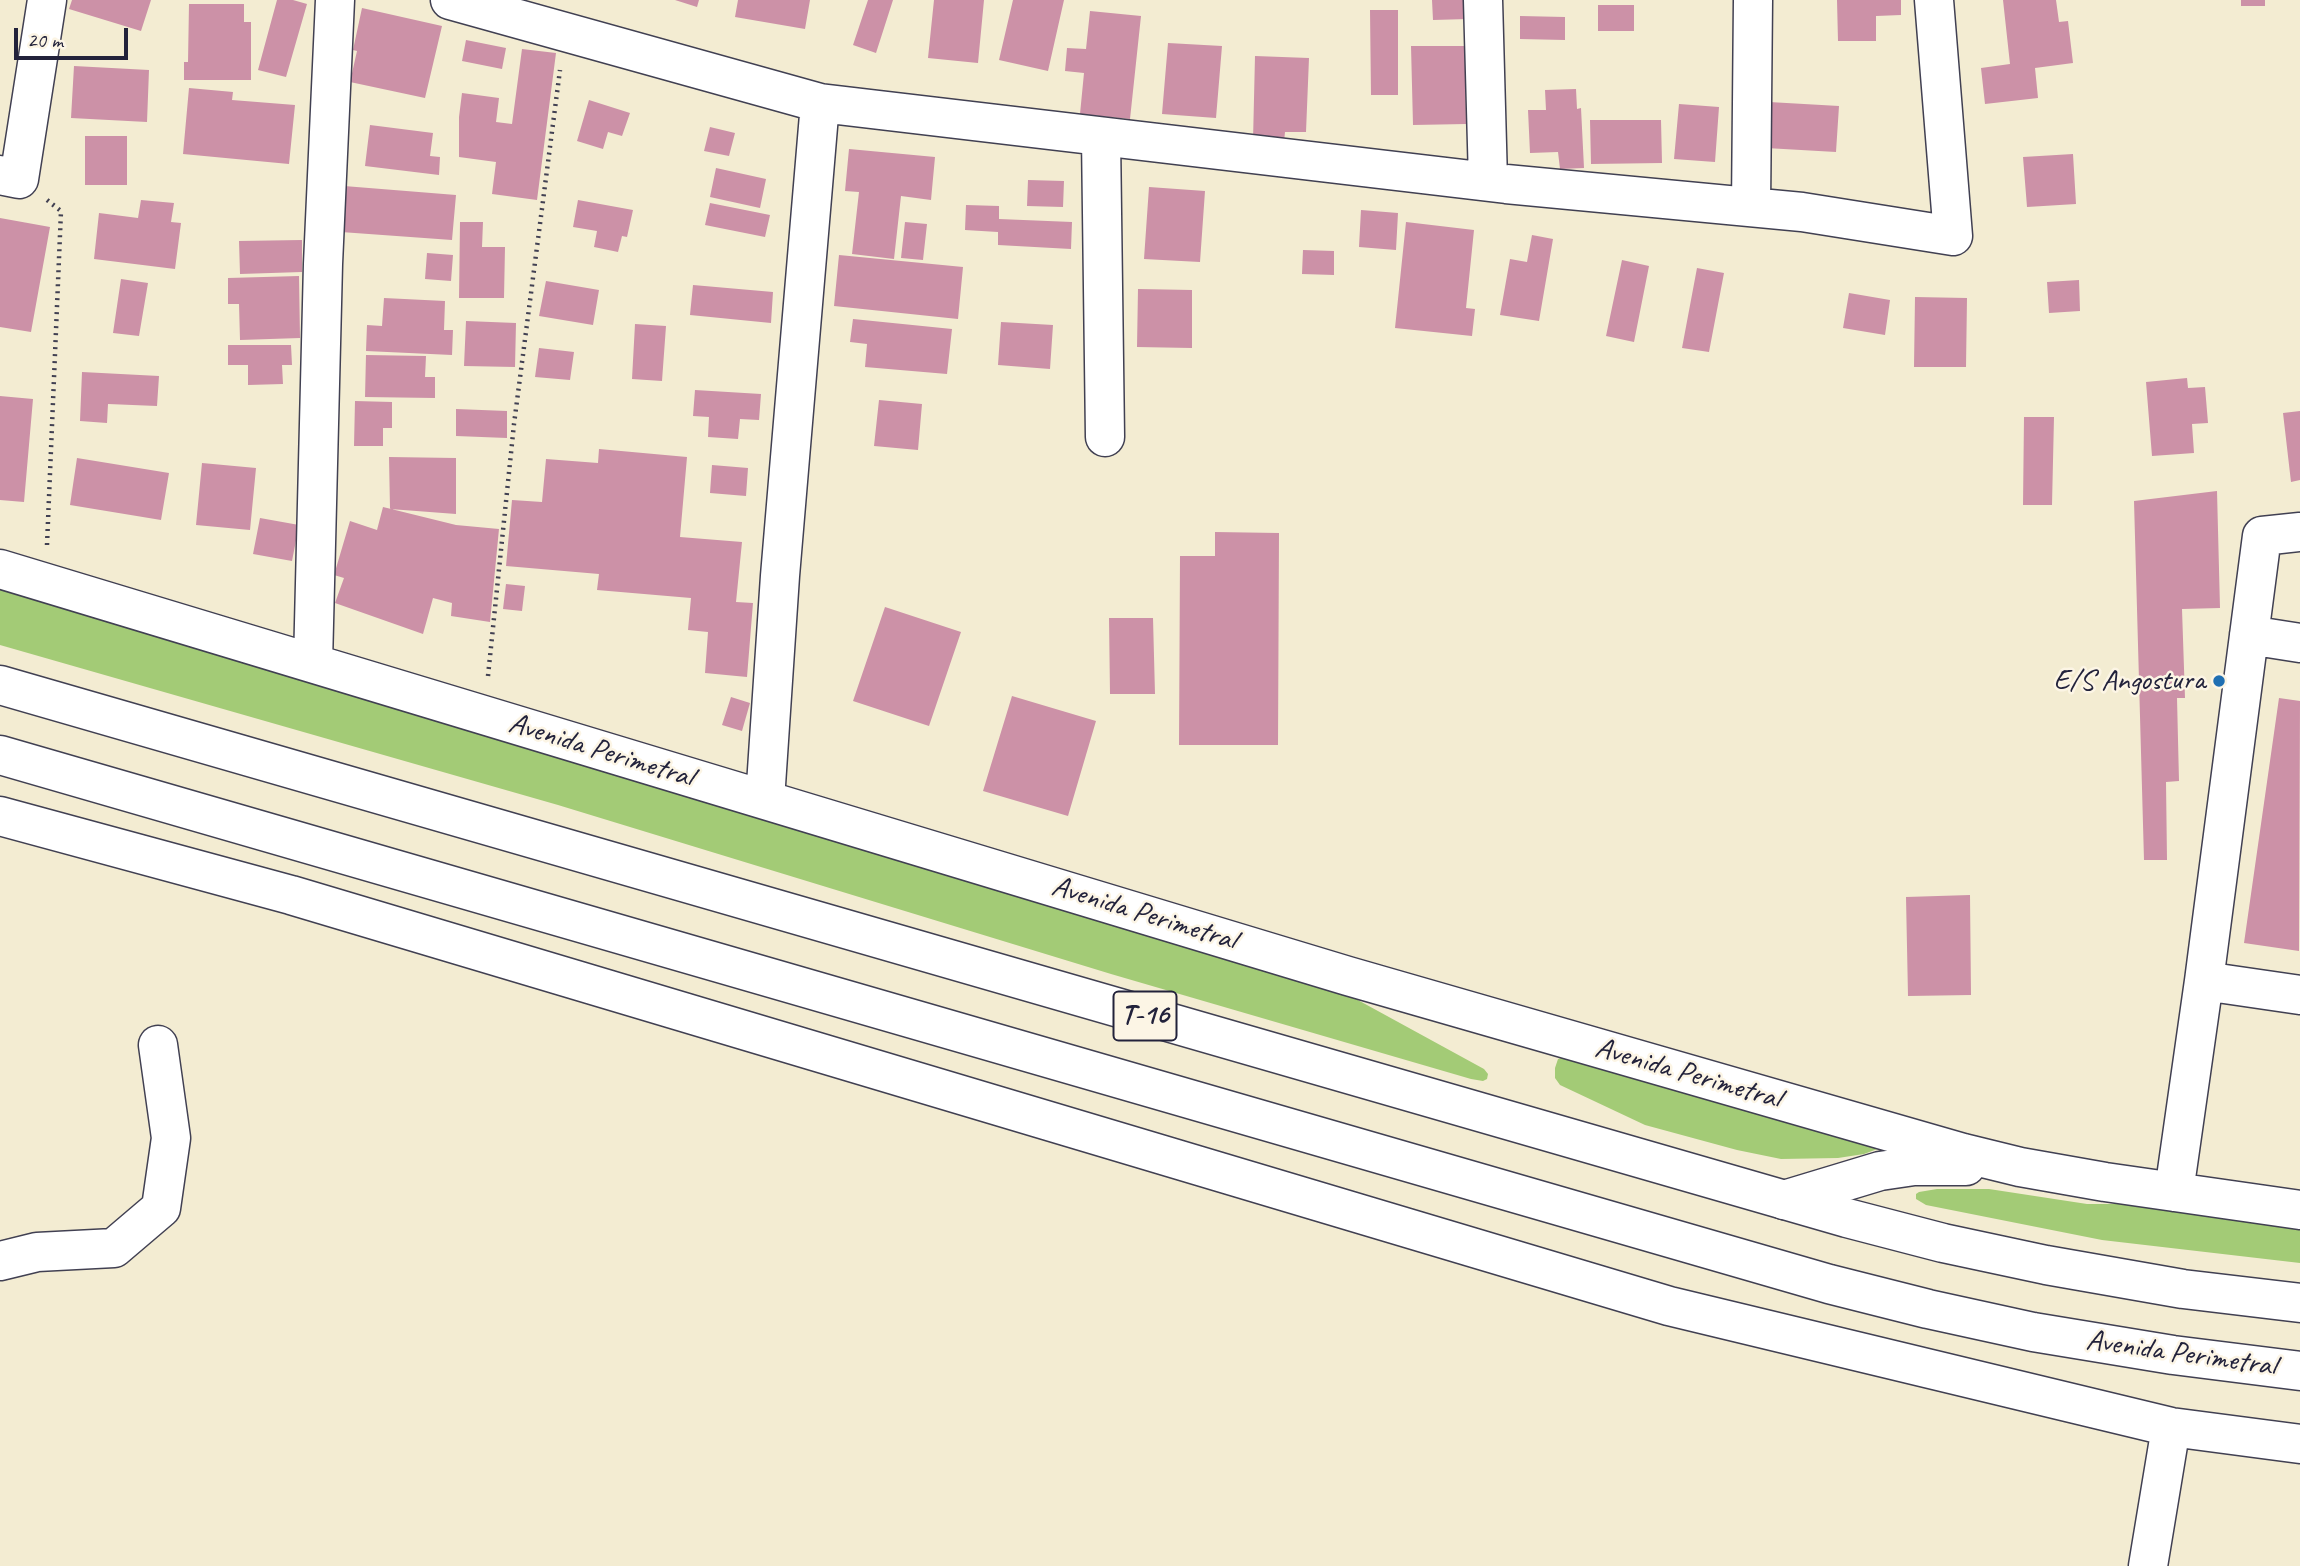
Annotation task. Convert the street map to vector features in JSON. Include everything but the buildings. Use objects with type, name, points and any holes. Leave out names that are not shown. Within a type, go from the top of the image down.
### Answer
[{"type":"main road","points":[[9,177],[47,0]]},
{"type":"main road","points":[[313,663],[322,278],[335,0]]},
{"type":"main road","points":[[450,0],[820,103],[1488,181],[1802,212],[1953,236],[1934,0]]},
{"type":"main road","points":[[1483,0],[1488,181]]},
{"type":"main road","points":[[1751,207],[1753,0]]},
{"type":"main road","points":[[765,800],[781,562],[820,103]]},
{"type":"main road","points":[[1101,137],[1105,437]]},
{"type":"main road","points":[[2174,1192],[2262,536],[2300,531]]},
{"type":"main road","name":"Avenida Perimetral","points":[[0,569],[1348,976],[1963,1153],[2020,1167],[2105,1182],[2300,1210]]},
{"type":"main road","points":[[2249,635],[2300,643]]},
{"type":"main road","name":"T-16","points":[[0,685],[1784,1200],[1943,1243],[2046,1265],[2183,1289],[2300,1303]]},
{"type":"main road","name":"Avenida Perimetral","points":[[0,755],[1829,1284],[2034,1332],[2173,1355],[2300,1371]]},
{"type":"main road","points":[[0,816],[291,895],[1669,1306],[2171,1427],[2300,1444]]},
{"type":"main road","points":[[2204,981],[2300,995]]},
{"type":"main road","points":[[0,1261],[37,1252],[114,1248],[161,1208],[171,1139],[158,1045]]},
{"type":"main road","points":[[1784,1200],[1880,1171],[1914,1166],[2020,1167]]},
{"type":"main road","points":[[2148,1566],[2171,1427]]},
{"type":"path","points":[[484,715],[514,424],[564,32]]},
{"type":"path","points":[[9,177],[61,211],[46,583]]},
{"type":"green space","points":[[0,586],[1345,993],[1484,1069],[1488,1074],[1487,1079],[1471,1079],[1111,974],[558,805],[0,645]]},
{"type":"green space","points":[[1567,1056],[1880,1148],[1864,1154],[1838,1158],[1781,1159],[1645,1125],[1560,1085],[1555,1078],[1555,1068],[1558,1059]]},
{"type":"green space","points":[[1937,1189],[1989,1189],[2087,1204],[2154,1204],[2300,1221],[2300,1263],[2102,1240],[1926,1205],[1916,1199],[1919,1192]]},
{"type":"place","name":"E/S Angostura","points":[[2219,681]]}]
